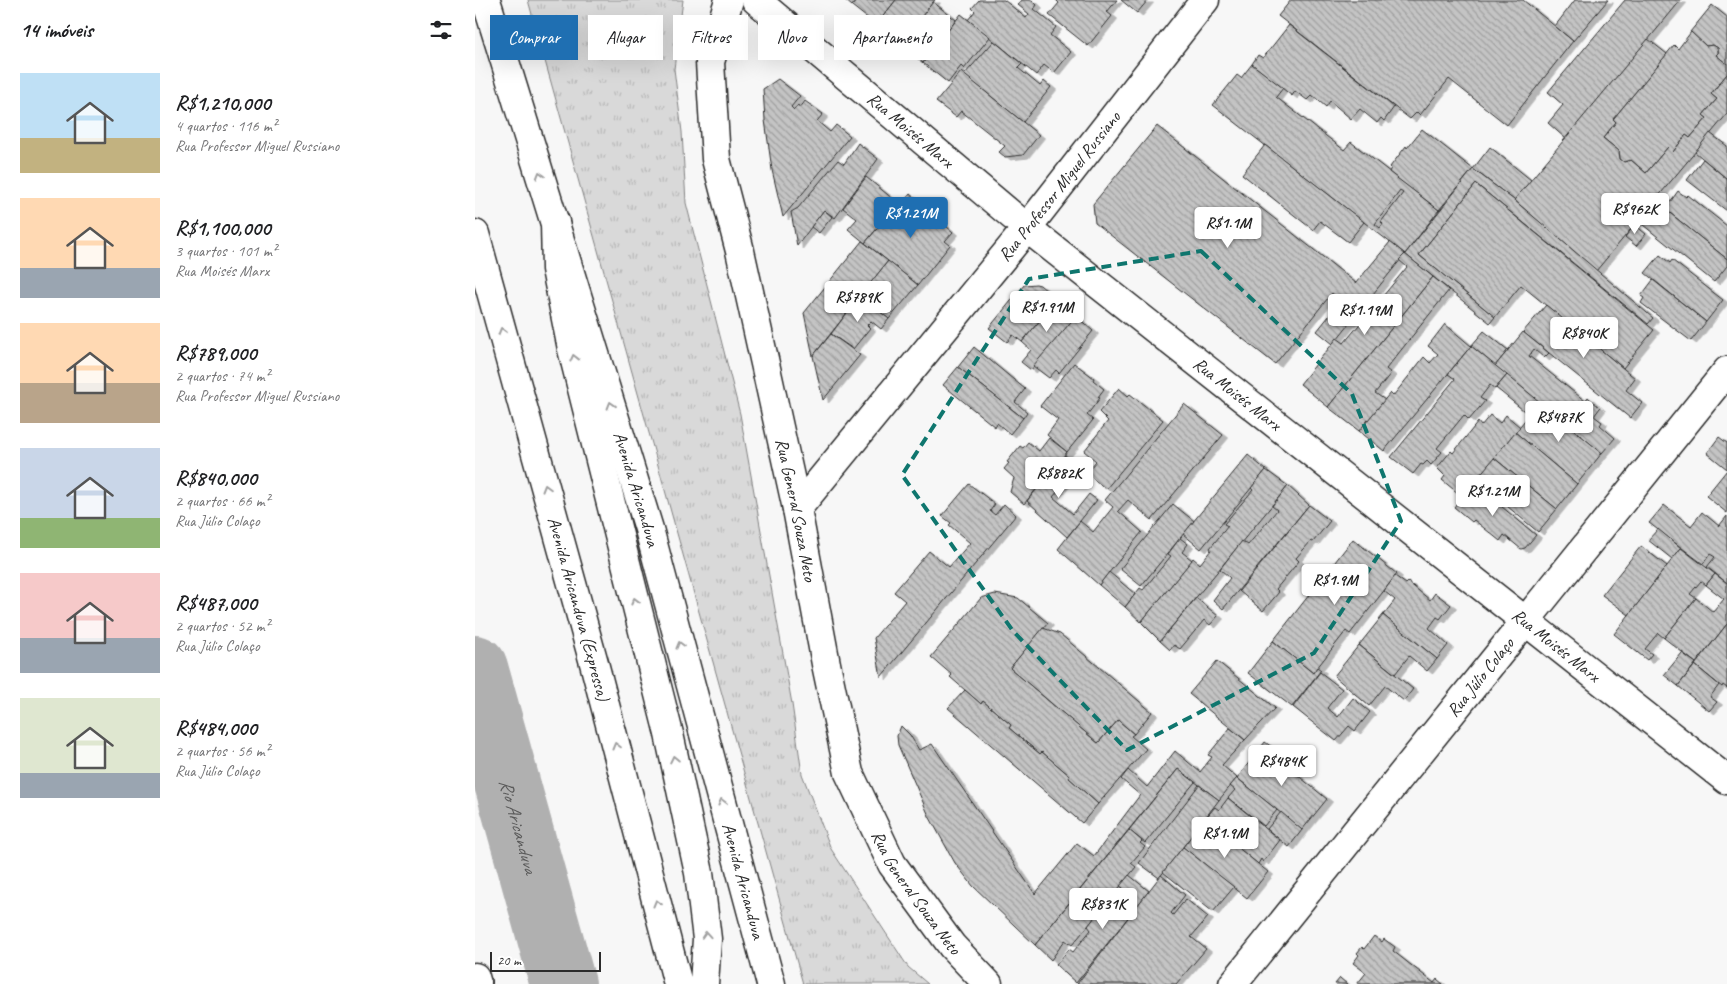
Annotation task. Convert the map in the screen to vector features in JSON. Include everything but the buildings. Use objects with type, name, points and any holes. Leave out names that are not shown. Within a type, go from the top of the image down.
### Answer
[{"type":"main road","name":"Avenida Aricanduva","points":[[486,0],[649,529],[771,984]]},
{"type":"main road","name":"Rua General Souza Neto","points":[[729,0],[710,62],[717,159],[742,261],[797,509],[826,664],[849,773],[892,864],[951,946],[988,984]]},
{"type":"main road","name":"Rua Moisés Marx","points":[[756,0],[1027,228],[1727,780]]},
{"type":"main road","name":"Rua Professor Miguel Russiano","points":[[797,509],[1027,228],[1205,0]]},
{"type":"main road","points":[[555,222],[556,269],[572,349],[669,734],[699,873],[707,939],[704,984]]},
{"type":"main road","name":"Avenida Aricanduva (Expressa)","points":[[475,234],[594,663],[678,984]]},
{"type":"main road","name":"Rua Júlio Colaço","points":[[1233,984],[1727,371]]},
{"type":"main road","points":[[475,977],[477,984]]},
{"type":"highlighted area","points":[[1201,251],[1352,394],[1401,521],[1314,653],[1127,750],[1013,631],[902,475],[1029,279]]},
{"type":"green space","points":[[528,0],[683,0],[681,15],[673,15],[673,60],[675,60],[674,69],[682,132],[686,203],[740,414],[792,704],[802,774],[831,849],[908,967],[928,984],[803,984],[545,60],[578,60],[578,15],[532,15]]},
{"type":"waterway","name":"Rio Aricanduva","points":[[475,668],[563,984]]}]
